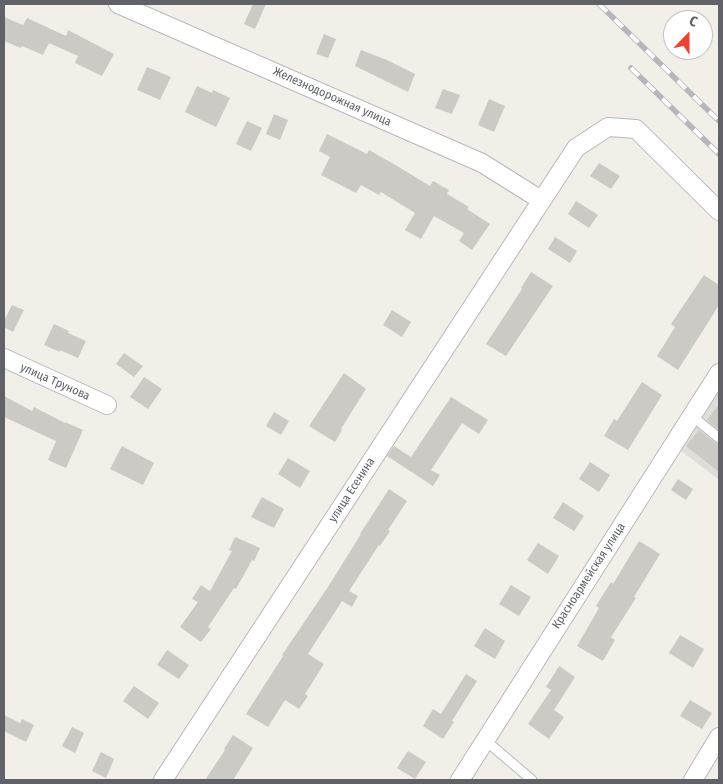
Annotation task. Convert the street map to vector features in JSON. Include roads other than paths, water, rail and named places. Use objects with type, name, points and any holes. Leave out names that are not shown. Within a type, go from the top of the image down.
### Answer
[{"type":"street","name":"Железнодорожная улица","points":[[118,4],[482,163],[541,200]]},
{"type":"street","points":[[541,200],[576,148],[608,127],[636,129],[719,211]]},
{"type":"street","name":"улица Есенина","points":[[163,780],[541,200]]},
{"type":"street","name":"улица Трунова","points":[[4,358],[107,405]]},
{"type":"street","name":"Красноармейская улица","points":[[460,780],[692,416],[717,382]]},
{"type":"street","points":[[693,780],[719,737]]},
{"type":"lane","points":[[692,416],[719,438]]},
{"type":"lane","points":[[485,740],[532,780]]},
{"type":"railway","points":[[599,4],[719,121]]},
{"type":"railway","points":[[631,68],[719,154]]}]
